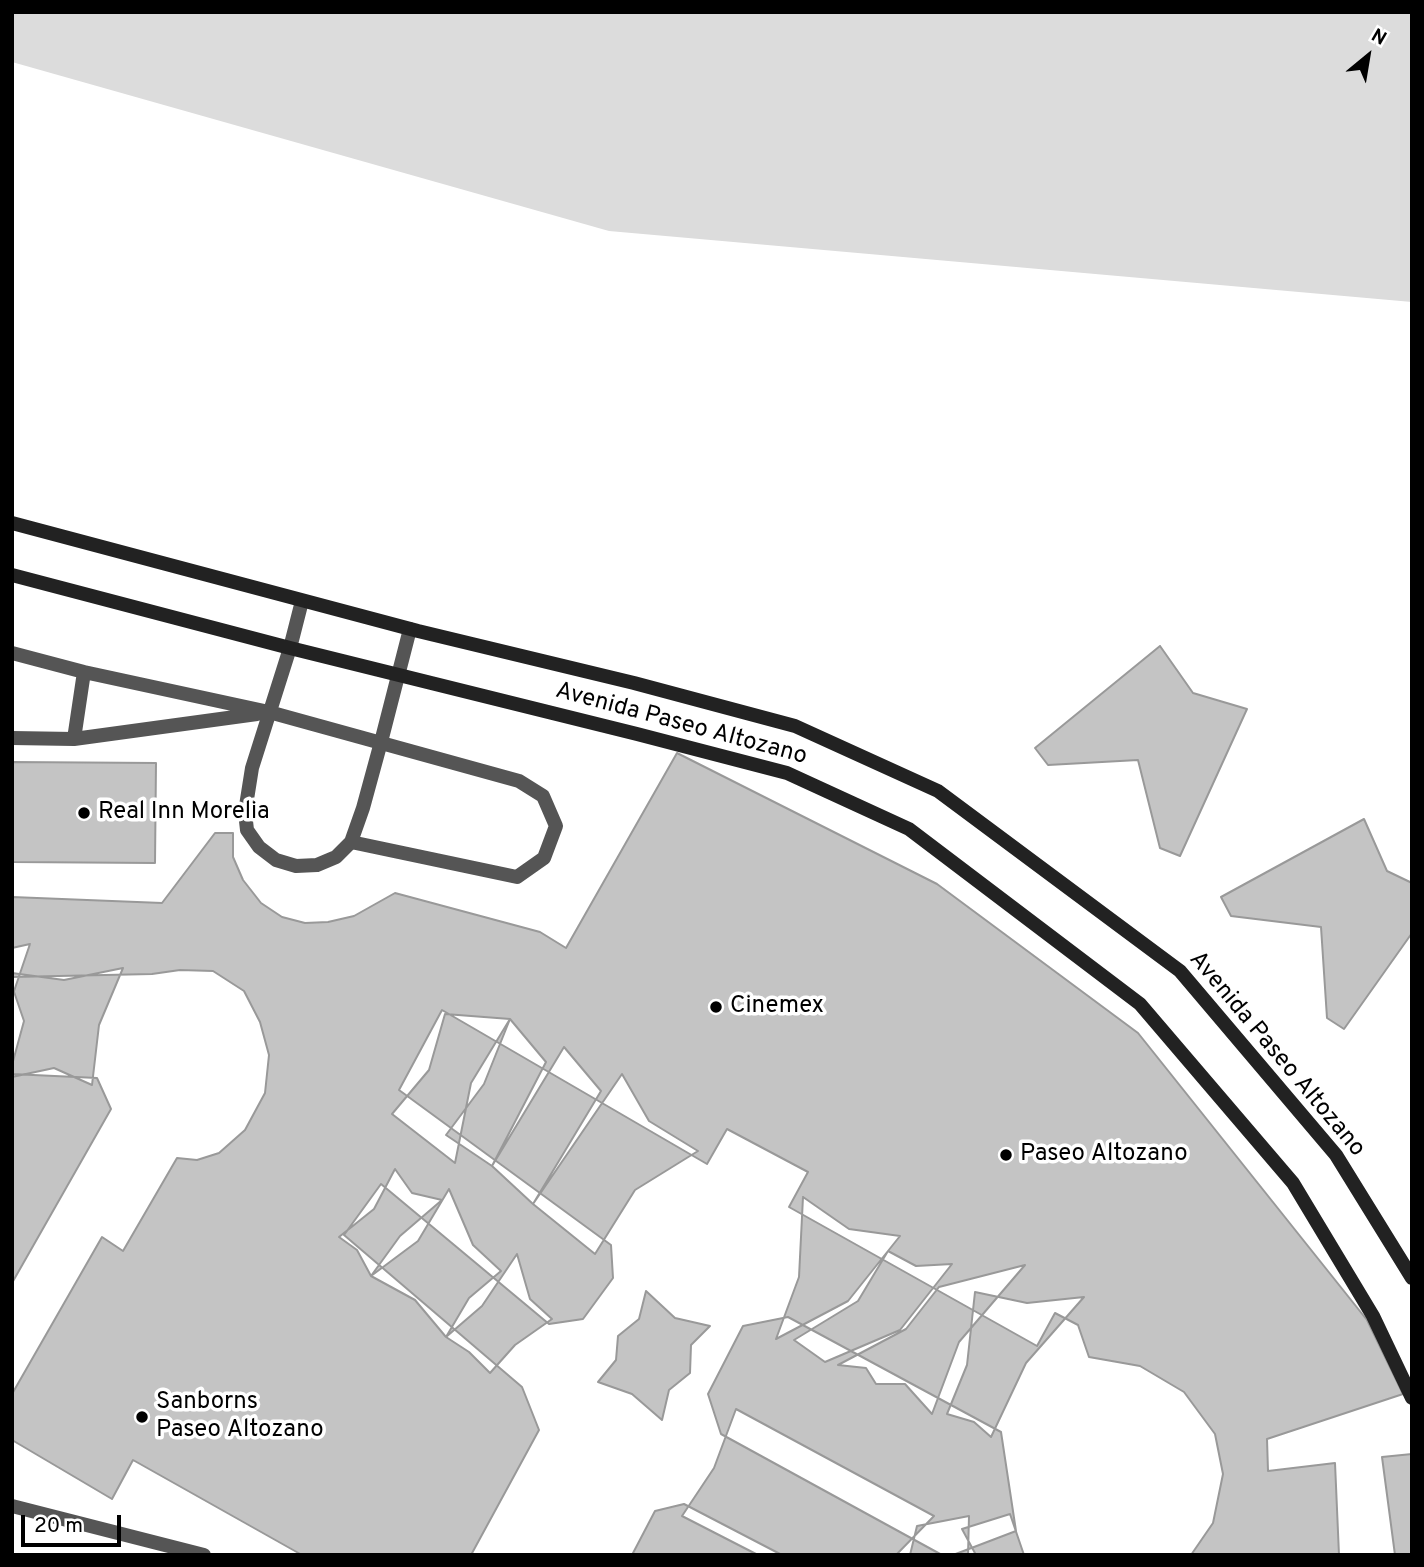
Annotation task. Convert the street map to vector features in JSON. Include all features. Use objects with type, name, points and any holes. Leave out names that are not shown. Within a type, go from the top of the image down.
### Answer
[{"type":"street","name":"Avenida Paseo Altozano","points":[[12,523],[302,601],[634,683],[795,726],[938,791],[1180,971],[1336,1156],[1412,1278]]},
{"type":"street","name":"Avenida Paseo Altozano","points":[[12,575],[787,773],[909,829],[1140,1004],[1293,1183],[1373,1316],[1412,1398]]},
{"type":"lane","points":[[302,601],[252,768],[245,812],[247,830],[259,847],[276,860],[296,866],[317,865],[336,857],[351,842],[363,808],[410,629]]},
{"type":"lane","points":[[12,653],[84,672],[269,712],[519,781],[544,796],[556,826],[544,858],[517,877],[351,842]]},
{"type":"lane","points":[[74,739],[84,672]]},
{"type":"lane","points":[[12,738],[74,739],[269,712]]},
{"type":"lane","points":[[12,1506],[204,1555]]},
{"type":"shaded area","points":[[12,12],[1412,12],[1412,302],[609,231],[12,62]]},
{"type":"building","points":[[1160,646],[1193,693],[1247,709],[1180,856],[1160,848],[1138,760],[1048,765],[1035,748]]},
{"type":"building","name":"Paseo Altozano","points":[[677,753],[937,884],[1138,1033],[1367,1320],[1403,1394],[1267,1439],[1268,1471],[1335,1463],[1339,1555],[1191,1555],[1213,1523],[1223,1474],[1215,1434],[1184,1392],[1140,1366],[1089,1357],[1078,1325],[1055,1313],[1037,1346],[789,1207],[808,1172],[727,1129],[707,1164],[442,1010],[399,1090],[611,1245],[613,1278],[583,1319],[549,1324],[381,1184],[344,1235],[522,1387],[539,1430],[471,1555],[302,1555],[133,1460],[112,1499],[12,1440],[12,1394],[102,1237],[123,1251],[177,1158],[197,1160],[219,1153],[245,1130],[265,1093],[269,1055],[260,1022],[244,991],[213,971],[12,977],[12,897],[162,903],[215,833],[233,833],[233,857],[243,880],[261,903],[282,917],[305,923],[328,922],[354,916],[395,893],[540,932],[566,948]]},
{"type":"building","name":"Real Inn Morelia","points":[[12,762],[156,763],[155,863],[12,862]]},
{"type":"building","points":[[1364,819],[1387,871],[1412,883],[1412,933],[1344,1029],[1327,1018],[1321,927],[1231,916],[1221,897]]},
{"type":"building","points":[[30,944],[12,997],[12,948]]},
{"type":"building","points":[[123,968],[99,1025],[92,1085],[54,1068],[12,1077],[12,1065],[24,1021],[12,986],[12,973],[64,980]]},
{"type":"building","points":[[445,1014],[510,1019],[471,1083],[455,1163],[392,1114],[429,1070]]},
{"type":"building","points":[[510,1019],[546,1062],[492,1166],[446,1135],[484,1084]]},
{"type":"building","points":[[564,1047],[601,1091],[533,1204],[492,1166]]},
{"type":"building","points":[[12,1074],[97,1078],[111,1109],[12,1283]]},
{"type":"building","points":[[622,1074],[649,1121],[698,1151],[635,1190],[595,1254],[533,1204]]},
{"type":"building","points":[[395,1169],[412,1193],[442,1200],[400,1236],[371,1276],[357,1250],[339,1237],[374,1209]]},
{"type":"building","points":[[449,1189],[473,1245],[501,1271],[469,1298],[446,1337],[415,1300],[371,1276],[418,1241]]},
{"type":"building","points":[[803,1197],[849,1229],[900,1236],[848,1301],[776,1339],[799,1277]]},
{"type":"building","points":[[888,1251],[916,1266],[952,1264],[900,1330],[825,1362],[794,1340],[858,1301]]},
{"type":"building","points":[[517,1254],[530,1299],[552,1319],[515,1345],[490,1373],[469,1352],[446,1337],[482,1306]]},
{"type":"building","points":[[1025,1265],[959,1342],[932,1414],[905,1384],[876,1384],[866,1368],[838,1365],[906,1329],[939,1287]]},
{"type":"building","points":[[646,1291],[675,1318],[710,1326],[691,1345],[690,1373],[669,1390],[662,1420],[632,1394],[598,1382],[616,1360],[618,1336],[639,1319]]},
{"type":"building","points":[[975,1292],[1027,1303],[1084,1297],[1026,1363],[991,1437],[974,1422],[947,1414],[967,1365]]},
{"type":"building","points":[[788,1317],[1001,1432],[1016,1531],[953,1555],[942,1555],[721,1434],[708,1394],[743,1326]]},
{"type":"building","points":[[736,1409],[934,1516],[896,1555],[758,1555],[682,1516],[714,1468]]},
{"type":"building","points":[[1412,1454],[1412,1555],[1395,1555],[1382,1457]]},
{"type":"building","points":[[684,1504],[782,1555],[632,1555],[655,1511]]},
{"type":"building","points":[[1010,1514],[1024,1555],[976,1555],[962,1529]]},
{"type":"building","points":[[969,1516],[968,1555],[910,1555],[917,1526]]},
{"type":"place","name":"Real Inn Morelia","points":[[84,813]]},
{"type":"place","name":"Cinemex","points":[[716,1007]]},
{"type":"place","name":"Paseo Altozano","points":[[1006,1155]]},
{"type":"place","name":"Sanborns Paseo Altozano","points":[[142,1417]]}]
